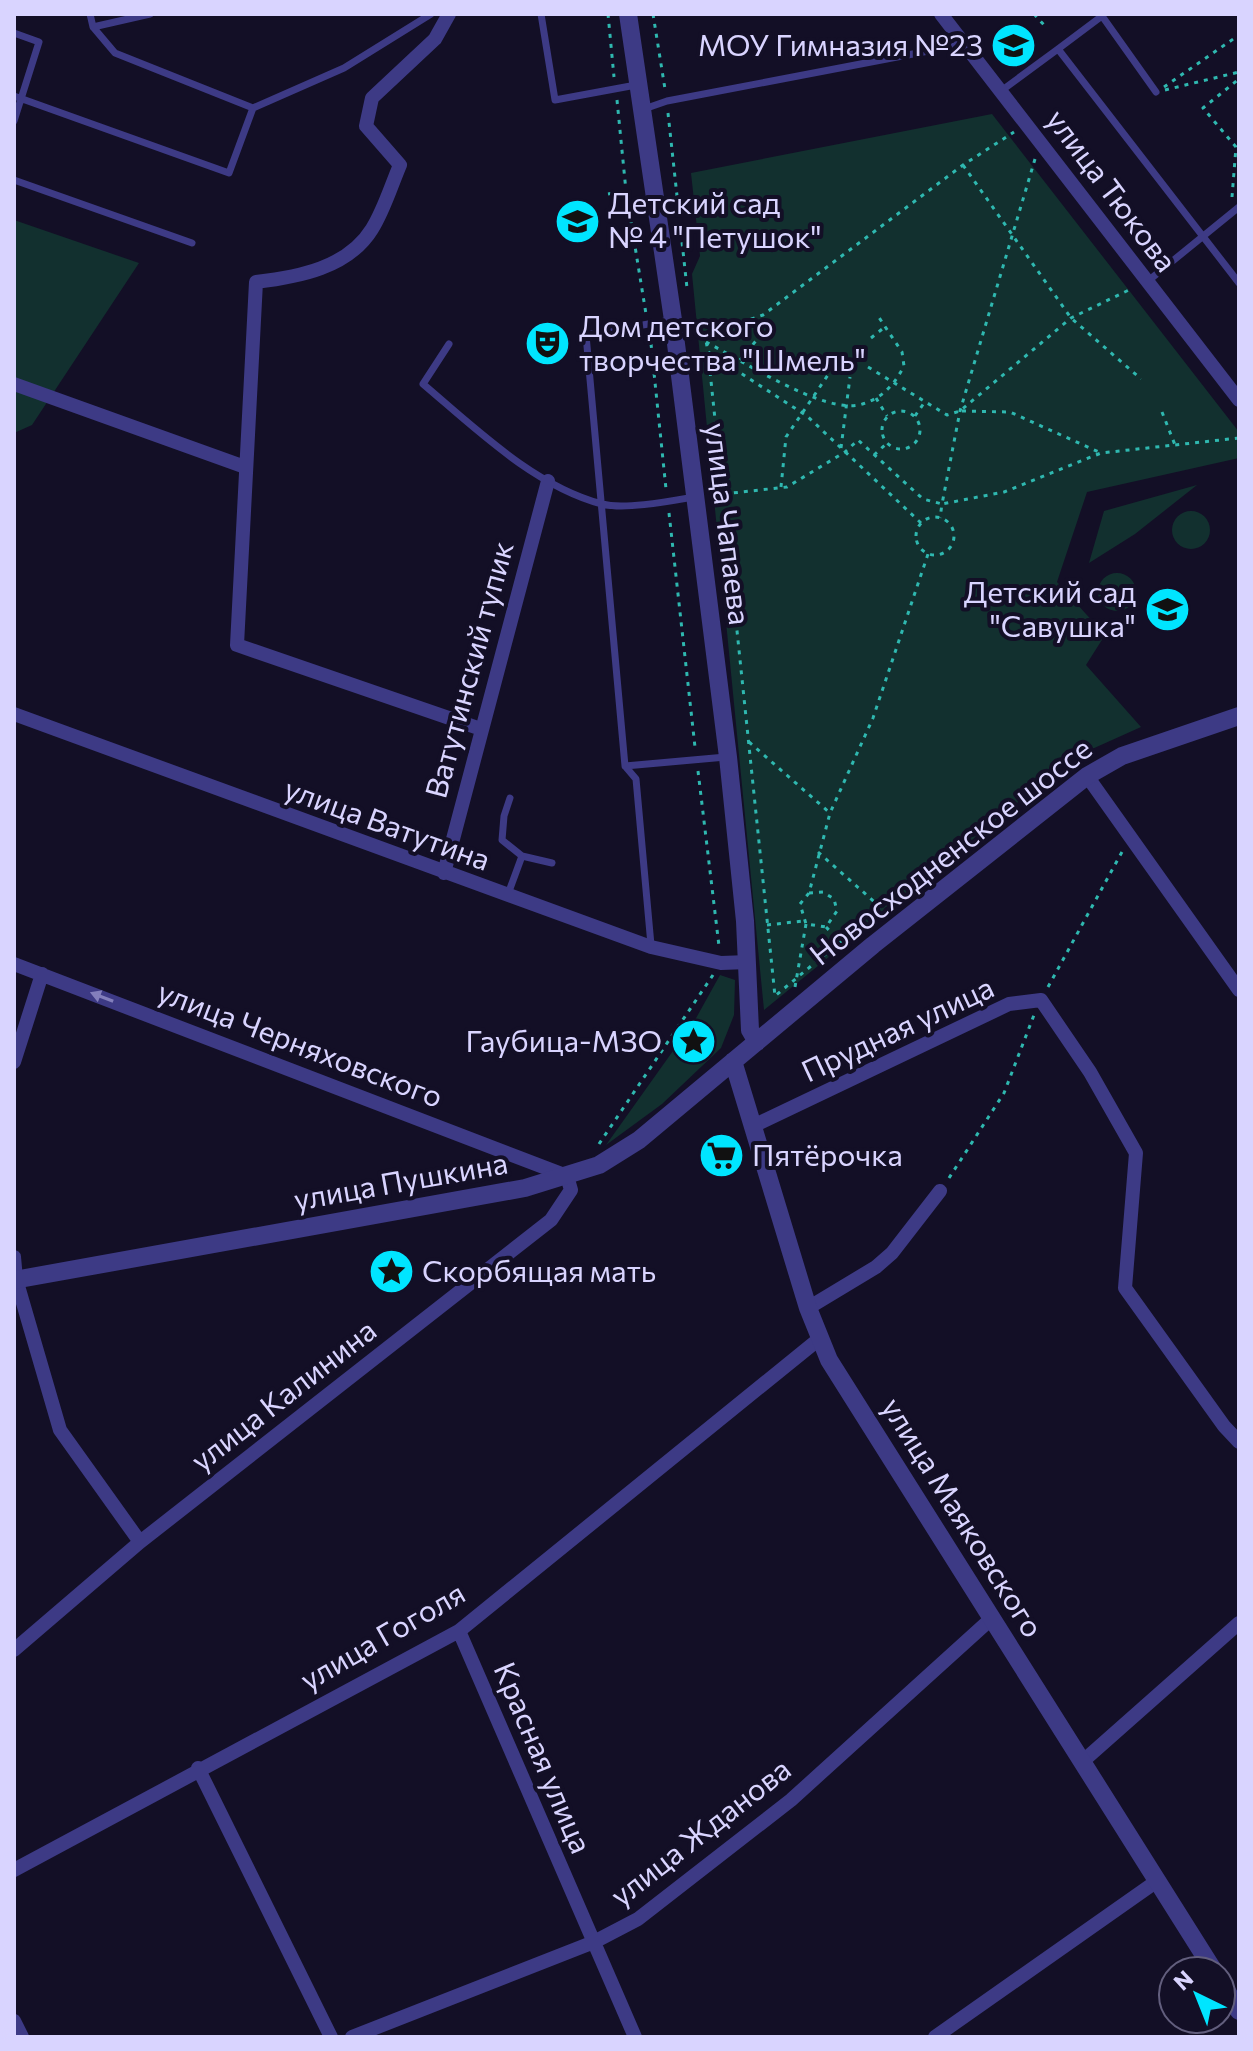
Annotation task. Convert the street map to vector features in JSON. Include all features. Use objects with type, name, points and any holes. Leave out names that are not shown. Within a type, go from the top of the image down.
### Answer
[{"type":"street","points":[[449,14],[435,39],[372,98],[366,126],[400,165],[371,230],[336,263],[292,278],[256,282],[237,645],[481,729]]},
{"type":"street","name":"улица Чапаева","points":[[628,14],[696,497],[728,757],[748,962],[750,1030],[757,1042]]},
{"type":"street","name":"улица Тюкова","points":[[941,14],[1239,400]]},
{"type":"street","points":[[14,384],[245,467]]},
{"type":"street","name":"Ватутинский тупик","points":[[444,873],[548,481]]},
{"type":"street","name":"улица Ватутина","points":[[14,714],[651,947],[721,963],[748,962]]},
{"type":"street","name":"Новосходненское шоссе","points":[[757,1042],[1087,776],[1122,756],[1239,716]]},
{"type":"street","points":[[1087,776],[1239,990]]},
{"type":"street","name":"улица Черняховского","points":[[14,964],[567,1176]]},
{"type":"street","points":[[14,1062],[42,974]]},
{"type":"street","name":"Прудная улица","points":[[753,1126],[1009,1004],[1041,1000],[1090,1072],[1136,1153],[1125,1288],[1224,1426],[1239,1442]]},
{"type":"street","name":"улица Пушкина","points":[[15,1280],[482,1197],[567,1176],[599,1165],[639,1140],[757,1042]]},
{"type":"street","name":"улица Маяковского","points":[[733,1061],[819,1339],[1204,1955]]},
{"type":"street","name":"улица Калинина","points":[[14,1650],[140,1542],[551,1220],[571,1190],[567,1176]]},
{"type":"street","points":[[808,1308],[884,1260],[940,1191]]},
{"type":"street","points":[[14,1257],[15,1280],[60,1430],[140,1542]]},
{"type":"street","name":"улица Гоголя","points":[[16,1865],[459,1631],[819,1339]]},
{"type":"street","name":"улица Жданова","points":[[352,2037],[594,1942],[638,1919],[791,1800],[992,1618]]},
{"type":"street","points":[[1082,1762],[1239,1623]]},
{"type":"street","name":"Красная улица","points":[[459,1631],[635,2037]]},
{"type":"street","points":[[198,1768],[331,2037]]},
{"type":"street","points":[[935,2037],[1157,1881]]},
{"type":"street","points":[[14,2021],[22,2037]]},
{"type":"lane","points":[[90,14],[93,27],[115,53],[253,108],[344,68],[431,14]]},
{"type":"lane","points":[[93,27],[150,14]]},
{"type":"lane","points":[[541,14],[555,100],[638,85]]},
{"type":"lane","points":[[1001,91],[1104,15],[1156,92]]},
{"type":"lane","points":[[14,33],[39,42],[17,98],[14,121]]},
{"type":"lane","points":[[642,110],[667,101],[965,44]]},
{"type":"lane","points":[[1058,49],[1239,283]]},
{"type":"lane","points":[[17,98],[229,173],[253,108]]},
{"type":"lane","points":[[14,180],[192,243]]},
{"type":"lane","points":[[1148,281],[1239,207]]},
{"type":"lane","points":[[651,947],[636,779],[625,766],[604,505],[586,335],[673,320]]},
{"type":"lane","points":[[449,344],[423,384],[479,431],[548,481],[604,505],[696,497]]},
{"type":"lane","points":[[625,766],[728,757]]},
{"type":"lane","points":[[510,798],[504,816],[502,840],[522,856],[552,863]]},
{"type":"lane","points":[[507,896],[522,856]]},
{"type":"path","points":[[653,14],[667,101],[687,289]]},
{"type":"path","points":[[1034,14],[1044,25]]},
{"type":"path","points":[[1156,92],[1239,35]]},
{"type":"path","points":[[1156,92],[1239,72]]},
{"type":"path","points":[[1231,213],[1236,147],[1203,108],[1239,79]]},
{"type":"path","points":[[692,332],[705,335],[763,315],[963,165],[1027,124]]},
{"type":"path","points":[[940,518],[960,411],[1014,237],[1040,140]]},
{"type":"path","points":[[963,165],[1071,318],[1141,379]]},
{"type":"path","points":[[608,194],[626,191]]},
{"type":"path","points":[[960,411],[1071,318],[1148,281]]},
{"type":"path","points":[[706,342],[812,395],[857,405],[876,398],[895,384],[904,366],[902,352],[878,316]]},
{"type":"path","points":[[871,338],[886,326]]},
{"type":"path","points":[[705,335],[775,996],[840,942]]},
{"type":"path","points":[[740,360],[760,336]]},
{"type":"path","points":[[708,352],[800,411],[921,523]]},
{"type":"path","points":[[868,367],[947,415],[960,411],[1010,412],[1101,453]]},
{"type":"path","points":[[781,487],[786,437],[800,411],[832,369]]},
{"type":"path","points":[[841,448],[850,377]]},
{"type":"path","points":[[876,398],[887,416]]},
{"type":"path","points":[[915,416],[925,402]]},
{"type":"path","points":[[901,410],[915,416],[920,431],[914,445],[900,450],[886,444],[881,429],[887,416],[901,410]]},
{"type":"path","points":[[1162,412],[1175,445]]},
{"type":"path","points":[[696,497],[781,487],[845,452],[858,440],[923,499],[942,504],[1004,492],[1101,453],[1239,438]]},
{"type":"path","points":[[874,455],[886,444]]},
{"type":"path","points":[[921,523],[940,518],[950,525],[952,544],[943,552],[928,554]]},
{"type":"path","points":[[921,523],[917,542],[928,554]]},
{"type":"path","points":[[793,1012],[804,922],[800,904],[809,893],[830,813],[873,718],[928,554]]},
{"type":"path","points":[[748,741],[830,813]]},
{"type":"path","points":[[818,852],[891,916]]},
{"type":"path","points":[[809,893],[823,892],[834,899],[837,911],[826,927]]},
{"type":"path","points":[[745,927],[804,922],[826,927],[849,951]]},
{"type":"path","points":[[595,1149],[721,963]]},
{"type":"green space","points":[[992,114],[1239,432],[1239,458],[1087,492],[1057,582],[1105,635],[1086,665],[1141,727],[1072,758],[764,1010],[692,274],[700,256],[691,173]]},
{"type":"green space","points":[[14,220],[139,263],[32,425],[14,433]]},
{"type":"green space","points":[[1197,485],[1135,534],[1089,563],[1104,511]]},
{"type":"green space","points":[[1191,511],[1205,516],[1210,530],[1205,544],[1191,549],[1177,544],[1172,530],[1177,516]]},
{"type":"green space","points":[[1117,573],[1131,578],[1136,592],[1131,606],[1117,611],[1103,606],[1098,592],[1103,578]]},
{"type":"green space","points":[[720,975],[735,980],[734,1015],[721,1048],[662,1104],[606,1145],[695,1020]]},
{"type":"place","name":"МОУ Гимназия №23","points":[[1014,46]]},
{"type":"place","name":"Детский сад № 4 \"Петушок\"","points":[[577,221]]},
{"type":"place","name":"Дом детского творчества \"Шмель\"","points":[[548,344]]},
{"type":"place","name":"Детский сад \"Савушка\"","points":[[1167,610]]},
{"type":"place","name":"Гаубица-МЗО","points":[[693,1042]]},
{"type":"place","name":"Пятёрочка","points":[[721,1156]]},
{"type":"place","name":"Скорбящая мать","points":[[391,1272]]}]
